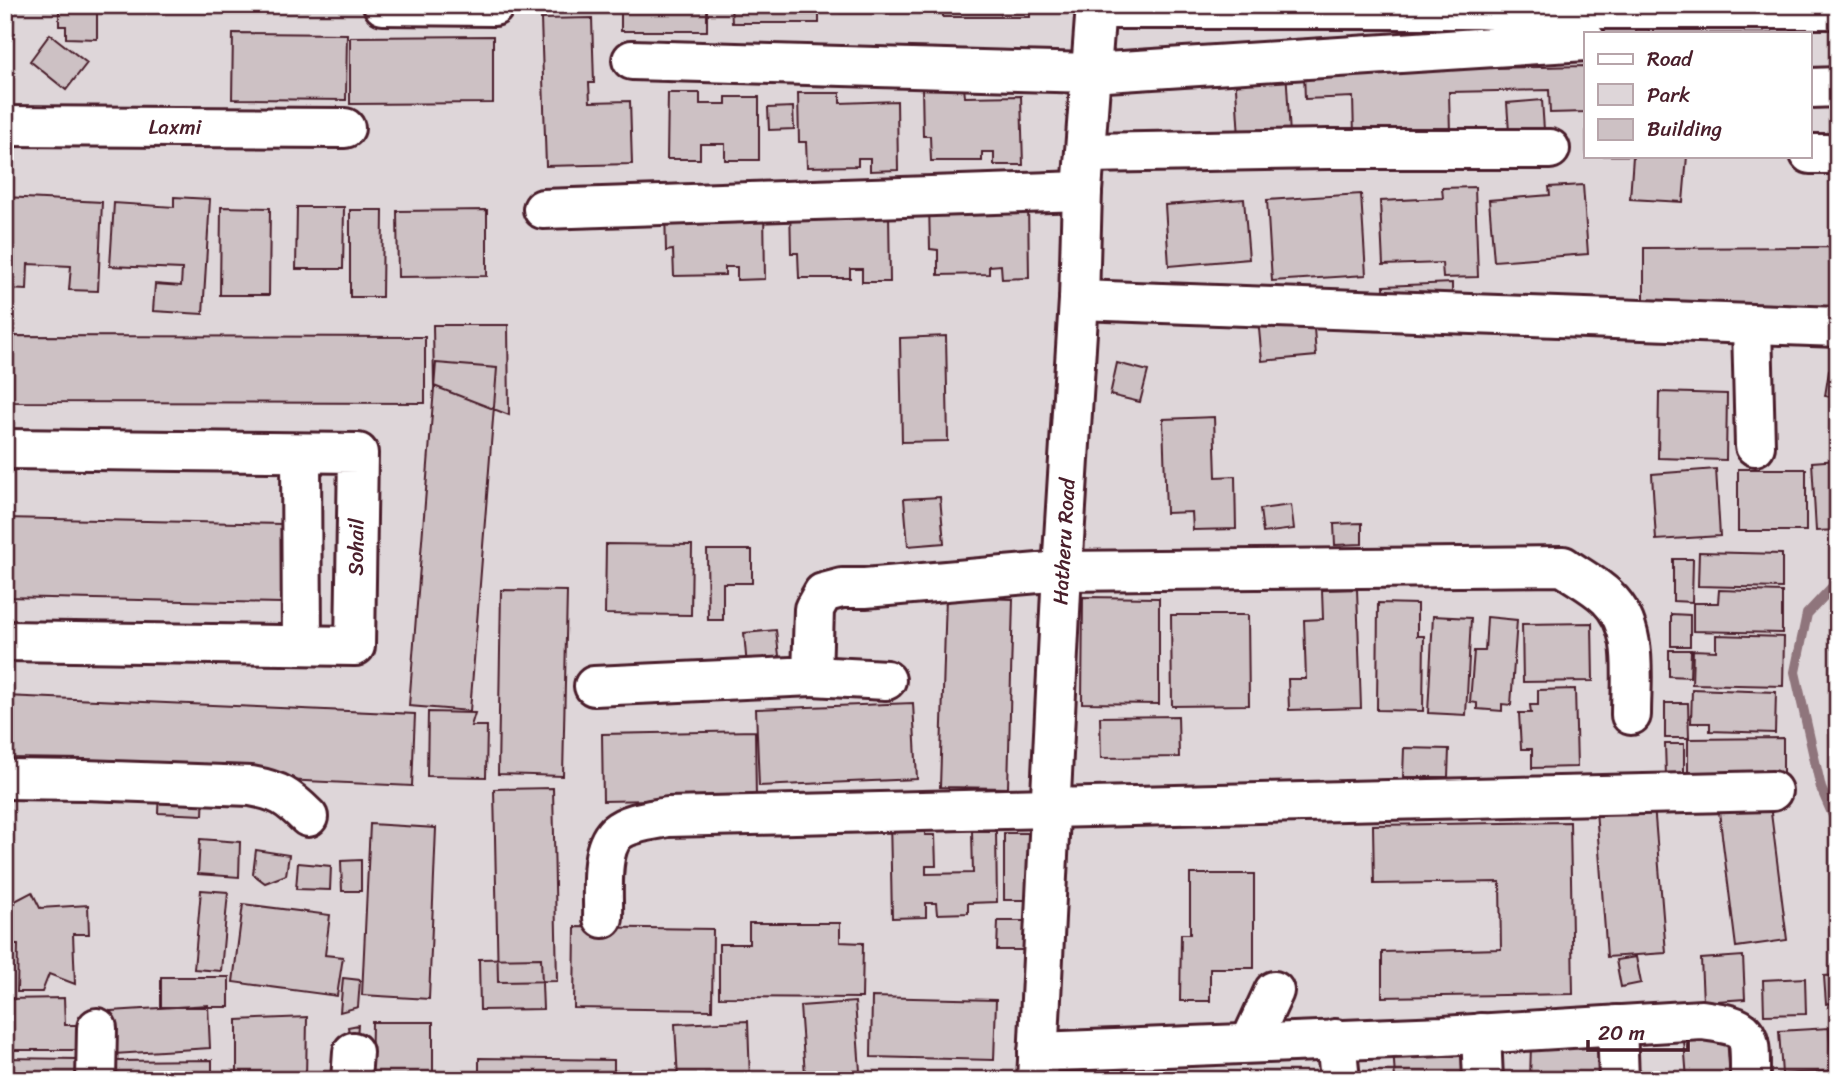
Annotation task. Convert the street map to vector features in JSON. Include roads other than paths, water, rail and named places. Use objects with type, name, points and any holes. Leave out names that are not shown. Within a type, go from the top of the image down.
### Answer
[{"type":"street","points":[[383,5],[494,6]]},
{"type":"street","points":[[1096,7],[1838,9]]},
{"type":"street","name":"Hatheru Road","points":[[1037,1066],[1062,571],[1079,300],[1082,191],[1096,7]]},
{"type":"street","points":[[632,60],[1091,73],[1584,41]]},
{"type":"street","points":[[1812,88],[1838,87]]},
{"type":"street","name":"Laxmi","points":[[5,126],[345,128]]},
{"type":"street","points":[[1085,153],[1550,149]]},
{"type":"street","points":[[1812,154],[1838,154]]},
{"type":"street","points":[[542,209],[1082,191]]},
{"type":"street","points":[[1079,300],[1838,327]]},
{"type":"street","points":[[1752,326],[1755,446]]},
{"type":"street","name":"Sohail","points":[[5,449],[358,453],[355,646],[5,641]]},
{"type":"street","points":[[301,453],[302,645]]},
{"type":"street","points":[[812,676],[814,609],[823,593],[842,588],[1062,571],[1563,566],[1606,596],[1621,612],[1631,641],[1630,715]]},
{"type":"street","points":[[594,686],[812,676],[886,680]]},
{"type":"street","points":[[5,779],[251,786],[274,790],[289,798],[308,817]]},
{"type":"street","points":[[603,918],[604,852],[617,833],[635,825],[668,817],[1772,791]]},
{"type":"street","points":[[1250,1043],[1274,991]]},
{"type":"street","points":[[1037,1066],[1250,1043],[1702,1020],[1730,1024],[1744,1031],[1750,1040],[1750,1080]]},
{"type":"street","points":[[1617,1025],[1619,1080]]},
{"type":"street","points":[[96,1080],[97,1028]]},
{"type":"street","points":[[1481,1033],[1483,1080]]},
{"type":"street","points":[[1336,1040],[1340,1080]]},
{"type":"waterway","points":[[1838,581],[1807,614],[1795,672],[1821,788],[1838,827]]}]
